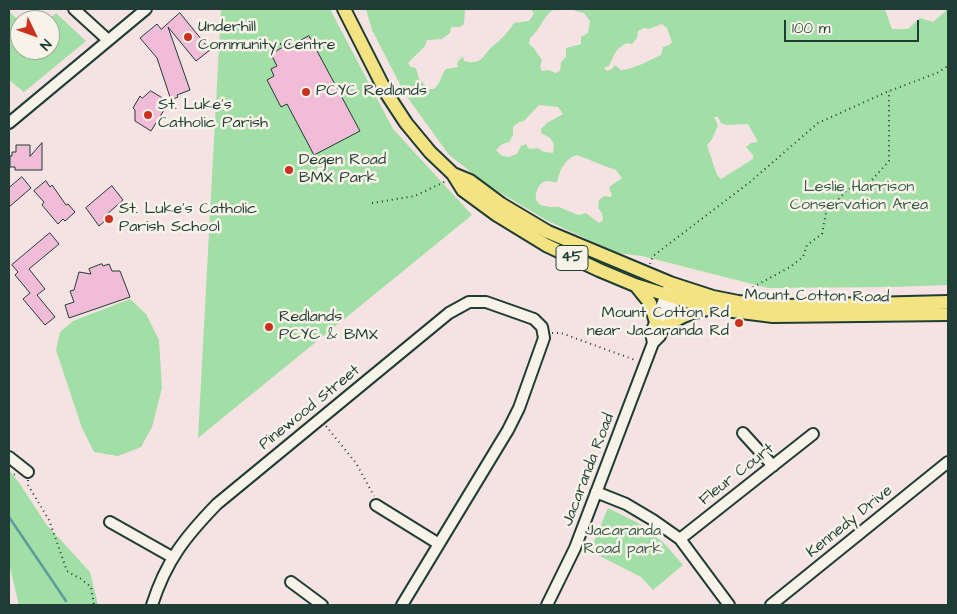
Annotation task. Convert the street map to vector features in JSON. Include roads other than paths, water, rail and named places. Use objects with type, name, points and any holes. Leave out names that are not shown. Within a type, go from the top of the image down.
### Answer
[{"type":"main road","name":"Mount Cotton Road","points":[[344,9],[387,94],[406,123],[430,152],[453,174],[463,190],[546,245],[635,285],[709,308],[773,316],[948,314]]},
{"type":"main road","name":"Mount Cotton Road","points":[[453,174],[470,181],[501,204],[548,232],[646,273],[713,297],[738,302],[784,306],[948,302]]},
{"type":"main road","points":[[635,285],[650,303],[659,325],[691,312],[709,308]]},
{"type":"street","points":[[74,9],[108,40]]},
{"type":"street","points":[[9,123],[146,9]]},
{"type":"street","name":"Jacaranda Road","points":[[547,605],[575,548],[653,342],[651,333],[659,325],[674,284]]},
{"type":"street","name":"Pinewood Street","points":[[152,605],[172,557],[192,530],[217,504],[449,313],[469,302],[486,302],[534,319],[542,327],[544,338],[519,408],[508,430],[439,544]]},
{"type":"street","points":[[743,434],[773,466]]},
{"type":"street","name":"Fleur Court","points":[[680,539],[813,434]]},
{"type":"street","points":[[9,457],[28,472]]},
{"type":"street","name":"Kennedy Drive","points":[[771,605],[948,462]]},
{"type":"street","points":[[596,492],[626,504],[680,539],[730,605]]},
{"type":"street","points":[[376,505],[439,544],[402,605]]},
{"type":"street","points":[[110,522],[172,557]]},
{"type":"street","points":[[291,582],[322,605]]},
{"type":"waterway","points":[[9,517],[66,601]]},
{"type":"place","name":"Underhill Community Centre","points":[[188,37]]},
{"type":"place","name":"PCYC Redlands","points":[[306,92]]},
{"type":"place","name":"St. Luke's Catholic Parish","points":[[148,115]]},
{"type":"place","name":"Degen Road BMX Park","points":[[289,170]]},
{"type":"place","name":"St. Luke's Catholic Parish School","points":[[109,219]]},
{"type":"place","name":"Mount Cotton Rd near Jacaranda Rd","points":[[739,323]]},
{"type":"place","name":"Redlands PCYC & BMX","points":[[269,327]]},
{"type":"park label","name":"Leslie Harrison Conservation Area","points":[[859,197]]},
{"type":"park label","name":"Jacaranda Road park","points":[[623,541]]}]
